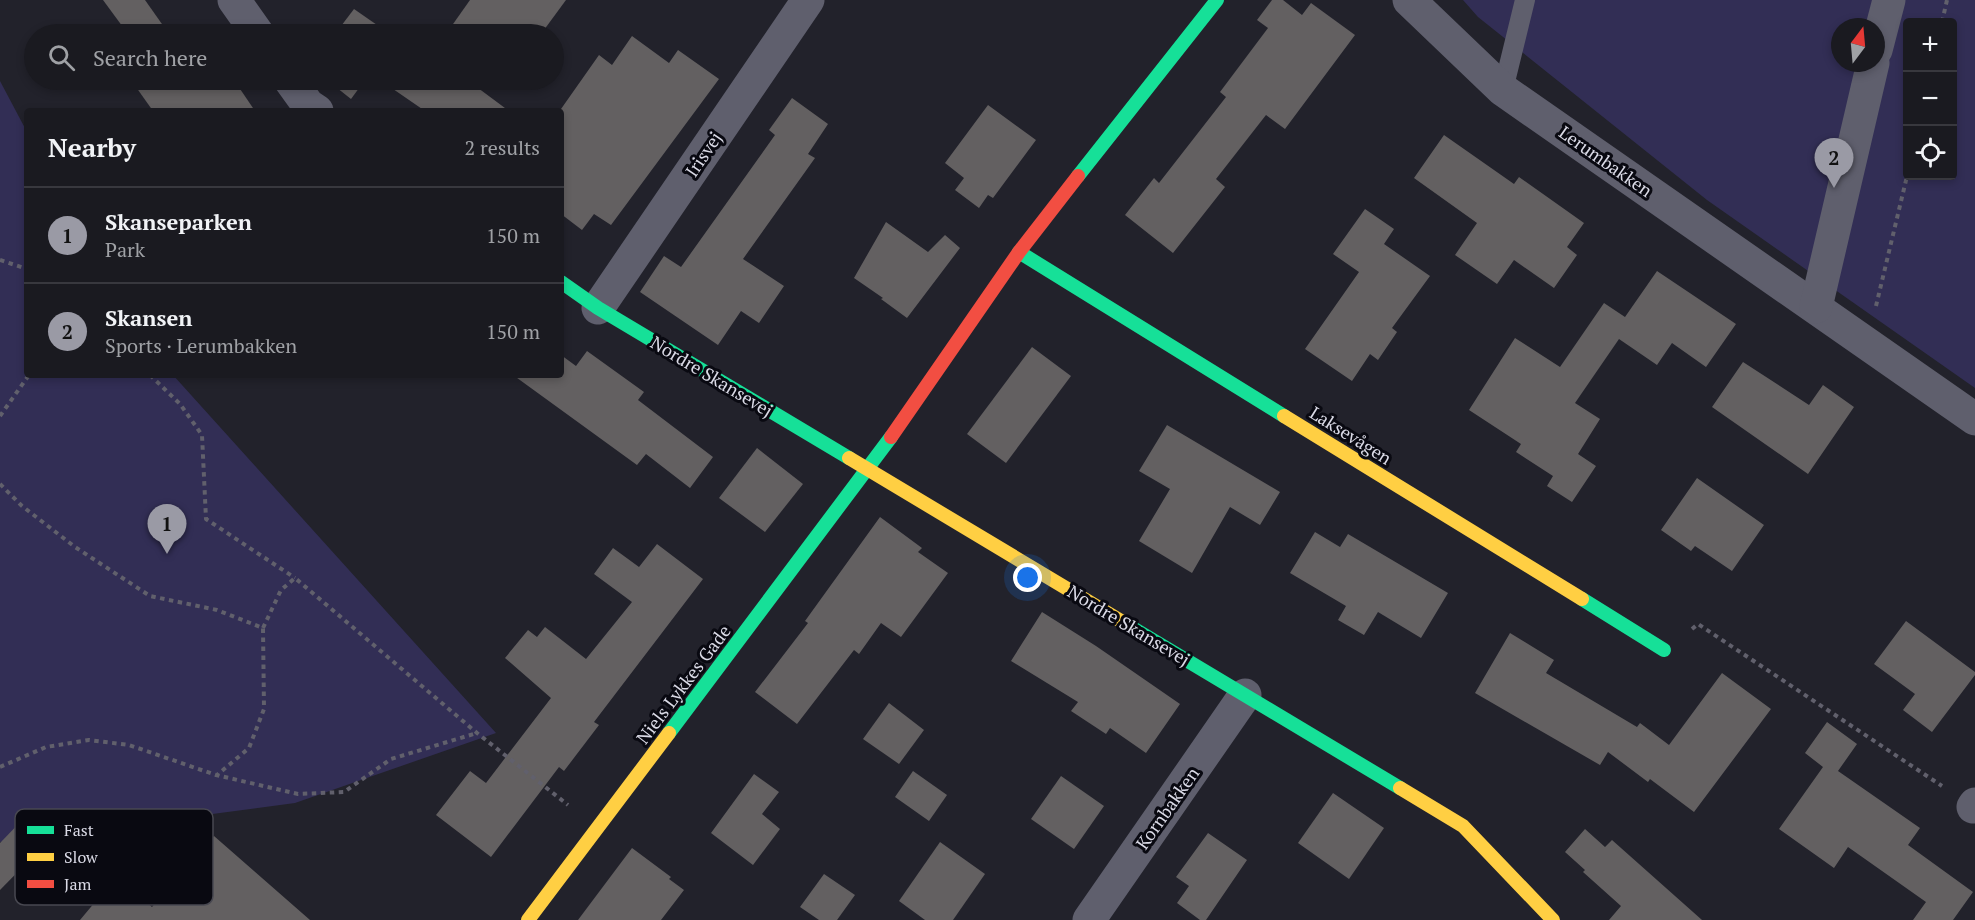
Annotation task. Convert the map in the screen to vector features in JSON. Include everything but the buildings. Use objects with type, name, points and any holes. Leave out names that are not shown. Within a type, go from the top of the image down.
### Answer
[{"type":"street","points":[[234,0],[251,24]]},
{"type":"street","name":"Irisvej","points":[[598,308],[808,0]]},
{"type":"street","points":[[868,470],[1019,252],[1217,0]]},
{"type":"street","name":"Lerumbakken","points":[[1409,0],[1503,90],[1975,419]]},
{"type":"street","points":[[1884,18],[1888,0]]},
{"type":"street","points":[[1816,307],[1871,72]]},
{"type":"street","points":[[297,90],[312,108]]},
{"type":"street","name":"Laksevågen","points":[[1019,252],[1664,650]]},
{"type":"street","name":"Nordre Skansevej","points":[[564,284],[598,308],[1463,826],[1553,920]]},
{"type":"street","name":"Niels Lykkes Gade","points":[[528,920],[868,470]]},
{"type":"street","name":"Kornbakken","points":[[1089,920],[1245,695]]},
{"type":"lane","points":[[1503,90],[1525,0]]},
{"type":"path","points":[[1943,18],[1947,0]]},
{"type":"path","points":[[1866,343],[1906,180]]},
{"type":"path","points":[[2,262],[24,268]]},
{"type":"path","points":[[0,416],[27,378]]},
{"type":"path","points":[[153,378],[180,404],[202,435],[206,519],[296,578],[477,733],[597,828]]},
{"type":"path","points":[[0,484],[22,506],[75,547],[150,596],[217,610],[263,628]]},
{"type":"path","points":[[216,775],[249,748],[264,709],[263,628],[281,590],[296,578]]},
{"type":"path","points":[[1664,650],[1698,624],[1974,805]]},
{"type":"path","points":[[0,767],[46,747],[90,740],[129,745],[216,775],[298,794],[344,792],[392,759],[477,733]]},
{"type":"shaded area","points":[[1463,0],[1975,0],[1975,388],[1707,200],[1478,17]]},
{"type":"shaded area","points":[[0,81],[24,126],[24,378],[176,378],[496,733],[295,803],[213,814],[213,809],[15,809],[15,840],[0,842]]},
{"type":"traffic: fast","points":[[1078,176],[1217,0]]},
{"type":"traffic: fast","points":[[1019,252],[1284,416]]},
{"type":"traffic: fast","points":[[564,284],[598,308],[849,458]]},
{"type":"traffic: fast","points":[[669,733],[891,437]]},
{"type":"traffic: fast","points":[[1582,599],[1664,650]]},
{"type":"traffic: fast","points":[[1126,624],[1400,788]]},
{"type":"traffic: slow","points":[[1284,416],[1582,599]]},
{"type":"traffic: slow","points":[[849,458],[1126,624]]},
{"type":"traffic: slow","points":[[528,920],[669,733]]},
{"type":"traffic: slow","points":[[1400,788],[1463,826],[1553,920]]},
{"type":"traffic: jam","points":[[891,437],[1019,252],[1078,176]]},
{"type":"place","name":"Skansen","points":[[1834,188]]},
{"type":"place","name":"Skanseparken","points":[[167,554]]}]
